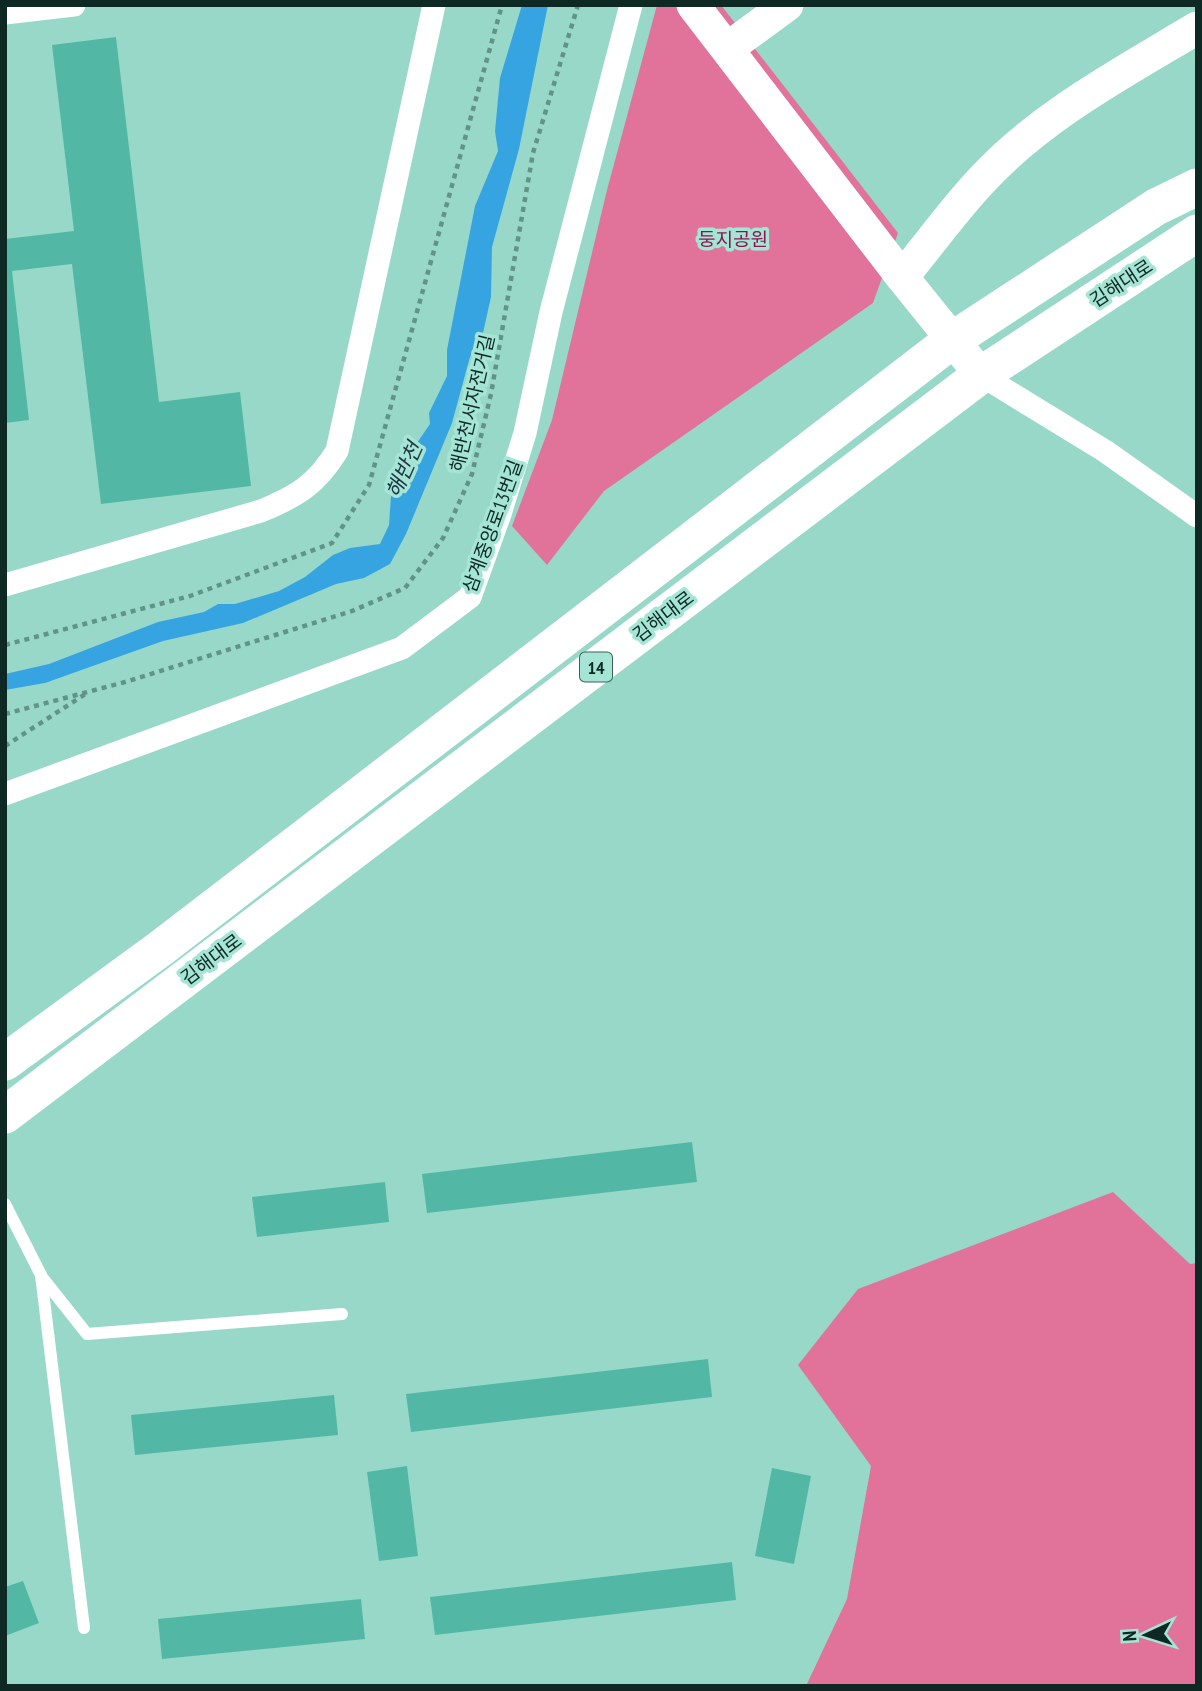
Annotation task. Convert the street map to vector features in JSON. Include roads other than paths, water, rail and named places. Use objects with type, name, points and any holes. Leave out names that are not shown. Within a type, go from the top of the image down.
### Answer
[{"type":"main road","name":"김해대로","points":[[5,1062],[161,948],[951,341],[1156,207],[1197,187]]},
{"type":"main road","name":"김해대로","points":[[5,1115],[981,375],[1197,233]]},
{"type":"street","points":[[5,13],[74,5]]},
{"type":"street","points":[[5,585],[261,512],[290,499],[320,478],[337,451],[434,5]]},
{"type":"street","name":"삼계중앙로13번길","points":[[5,794],[402,648],[470,597],[500,514],[524,433],[551,312],[631,5]]},
{"type":"street","points":[[693,5],[951,341],[981,375],[1105,451],[1197,516]]},
{"type":"street","points":[[728,48],[787,5]]},
{"type":"street","points":[[902,277],[981,181],[1031,136],[1093,90],[1197,27]]},
{"type":"lane","points":[[5,1204],[41,1275],[88,1334],[342,1314]]},
{"type":"lane","points":[[41,1275],[84,1628]]},
{"type":"water","name":"해반천","points":[[522,5],[548,5],[519,149],[492,247],[491,297],[483,333],[470,357],[452,423],[406,534],[390,564],[364,578],[336,584],[243,623],[163,641],[45,683],[5,690],[5,674],[49,664],[158,622],[204,612],[218,604],[235,604],[279,591],[305,577],[333,555],[350,548],[380,544],[389,525],[391,496],[417,467],[421,458],[417,443],[430,424],[429,413],[447,376],[447,350],[475,206],[498,151],[495,131],[500,78]]},
{"type":"park label","name":"둥지공원","points":[[733,239]]}]
